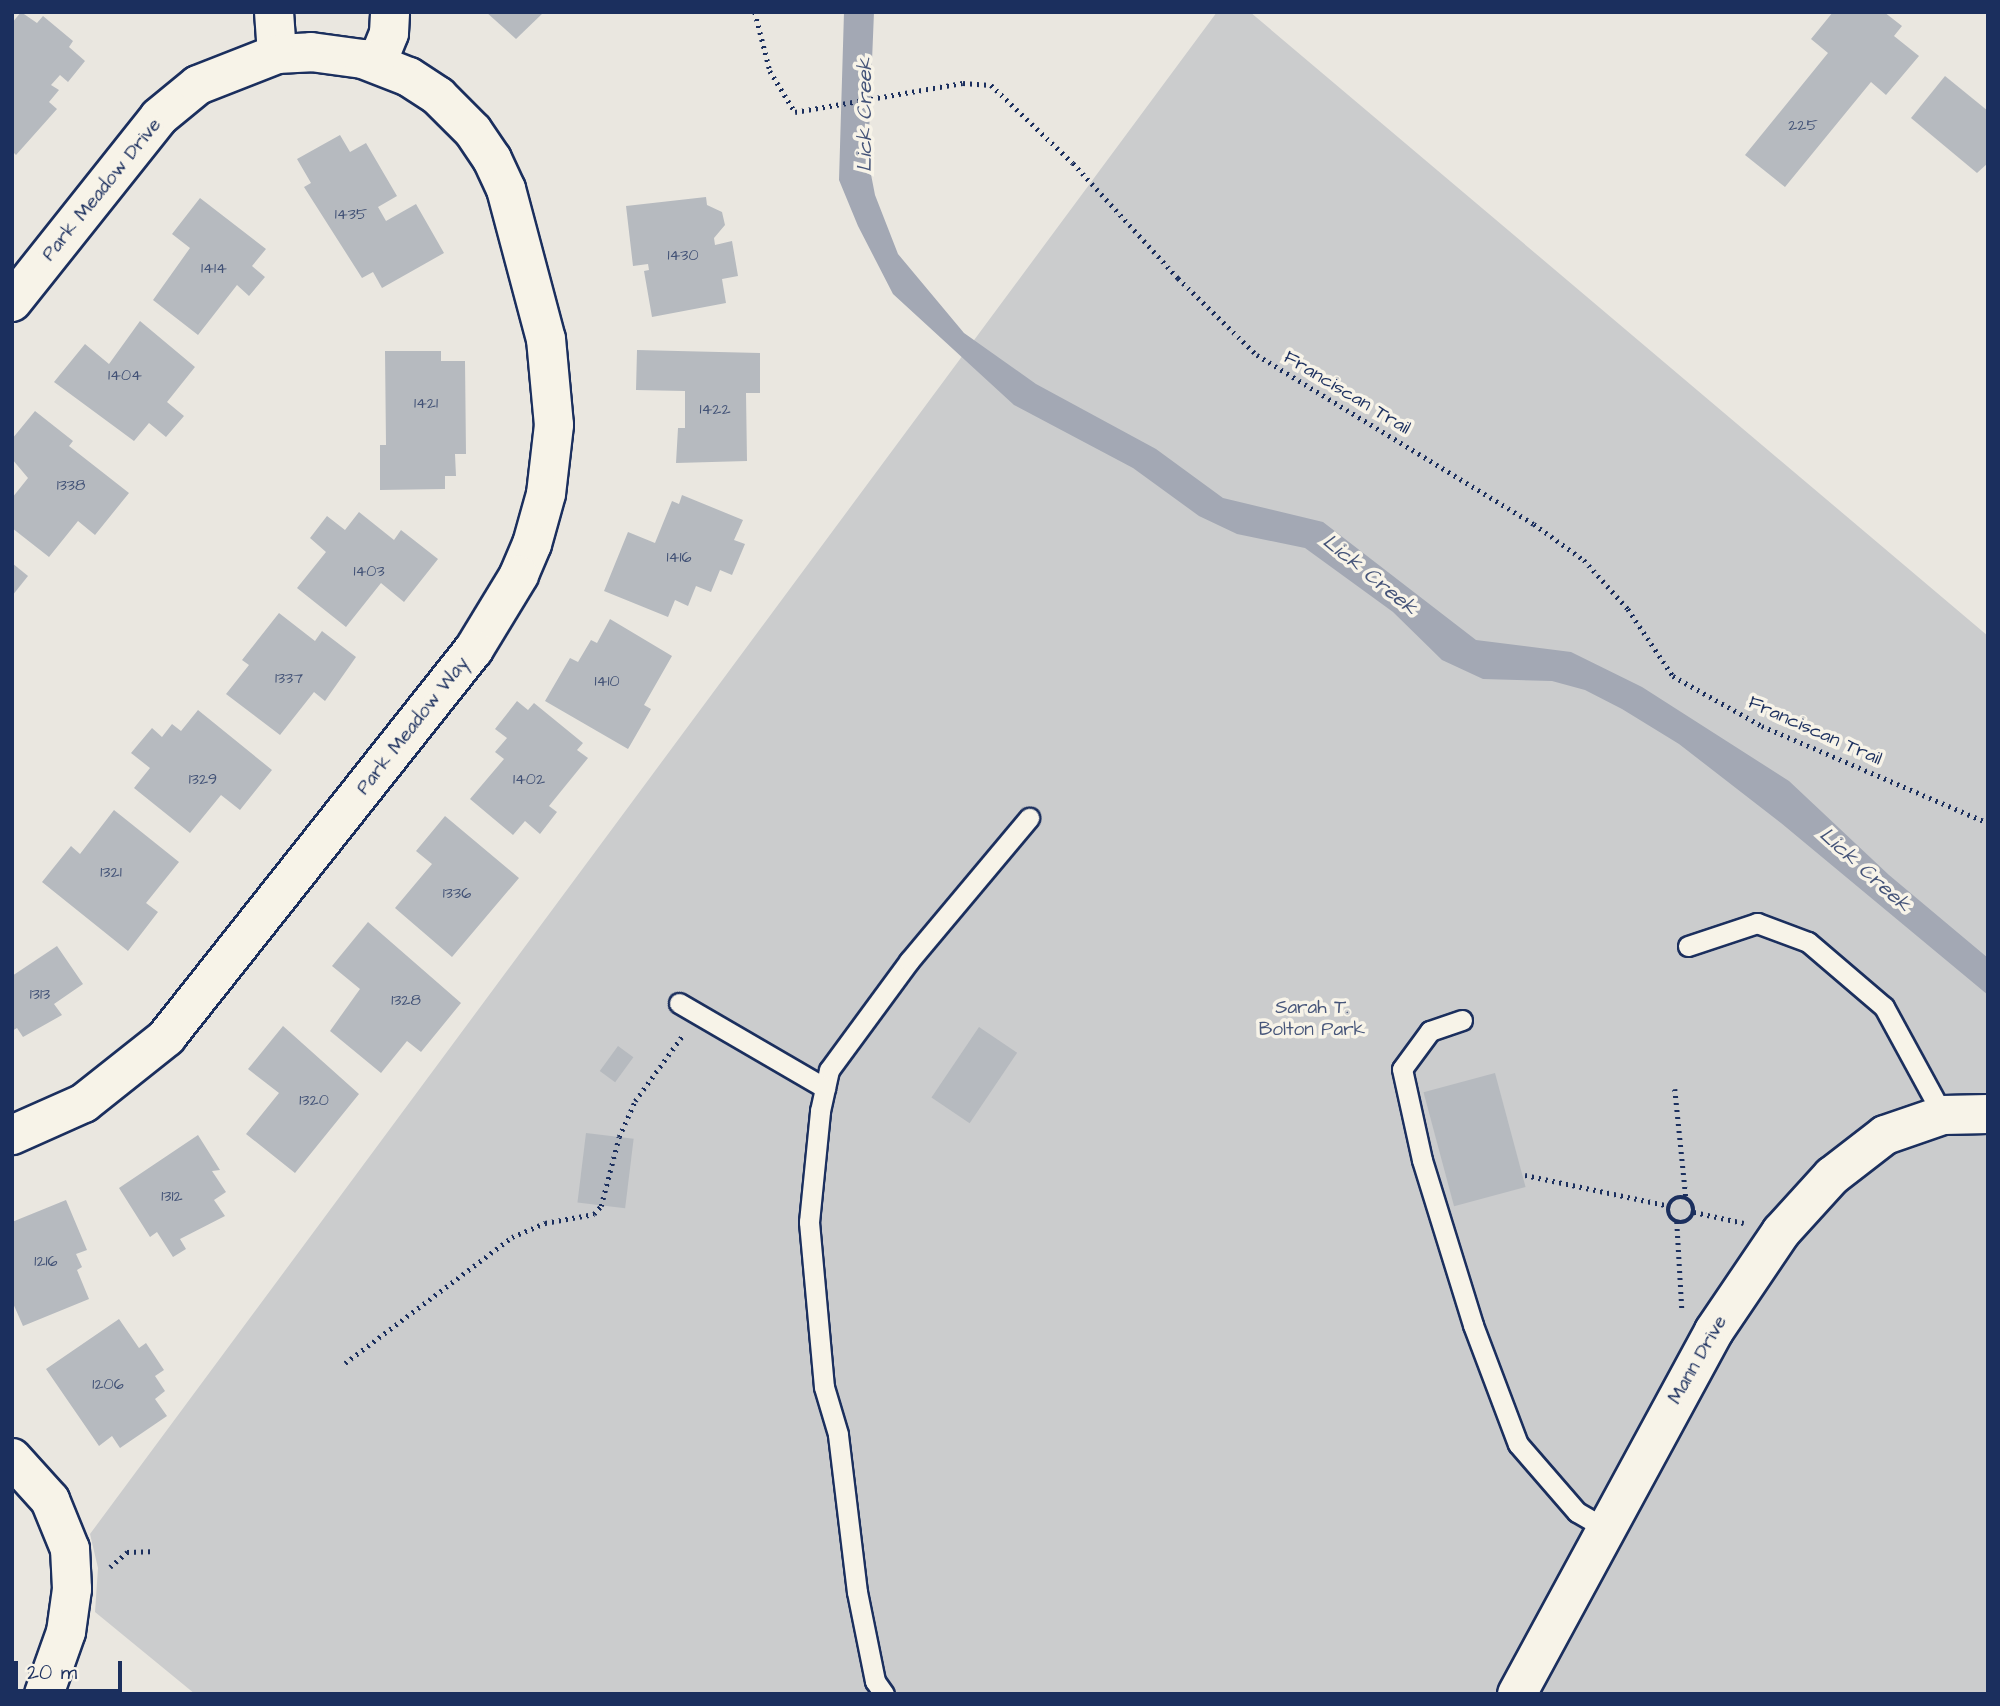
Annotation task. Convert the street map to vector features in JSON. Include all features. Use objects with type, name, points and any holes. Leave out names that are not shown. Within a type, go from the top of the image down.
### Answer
[{"type":"street","points":[[274,12],[277,54]]},
{"type":"street","points":[[377,63],[388,33],[390,12]]},
{"type":"street","name":"Park Meadow Drive","points":[[12,302],[159,117],[213,76],[277,54],[329,53],[377,63],[423,85],[451,107],[483,145],[506,189]]},
{"type":"street","name":"Park Meadow Way","points":[[12,1135],[84,1103],[167,1037],[474,649],[519,575],[542,511],[554,425],[546,339],[506,189]]},
{"type":"street","name":"Mann Drive","points":[[1517,1694],[1714,1331],[1782,1232],[1832,1176],[1867,1146],[1906,1124],[1965,1114]]},
{"type":"street","points":[[12,1458],[50,1500],[70,1549],[72,1589],[66,1632],[44,1694]]},
{"type":"lane","points":[[884,1694],[875,1681],[857,1592],[838,1434],[824,1387],[813,1282],[809,1222],[828,1070],[893,982],[1030,818]]},
{"type":"lane","points":[[1688,946],[1757,923],[1808,942],[1884,1007],[1965,1114]]},
{"type":"lane","points":[[679,1003],[825,1088]]},
{"type":"lane","points":[[1462,1020],[1430,1031],[1402,1069],[1422,1160],[1473,1325],[1518,1444],[1577,1512],[1606,1529]]},
{"type":"path","name":"Franciscan Trail","points":[[755,12],[770,71],[791,108],[820,111],[963,83],[992,85],[1073,163],[1178,278],[1256,355],[1534,524],[1584,559],[1628,609],[1673,676],[1762,726],[1988,823]]},
{"type":"path","points":[[345,1363],[512,1237],[545,1223],[594,1214],[601,1206],[619,1136],[635,1101],[699,1015]]},
{"type":"path","points":[[1675,1089],[1686,1198],[1693,1212]]},
{"type":"path","points":[[1525,1175],[1669,1206]]},
{"type":"path","points":[[1669,1206],[1678,1197],[1686,1198]]},
{"type":"path","points":[[1669,1206],[1670,1217],[1677,1222],[1688,1221],[1693,1212]]},
{"type":"path","points":[[1693,1212],[1782,1232]]},
{"type":"path","points":[[1677,1222],[1682,1314]]},
{"type":"path","points":[[105,1573],[118,1556],[151,1551]]},
{"type":"green space","name":"Sarah T. Bolton Park","points":[[1217,12],[1250,12],[1988,636],[1988,1694],[195,1694],[95,1612],[98,1568],[90,1534]]},
{"type":"water","name":"Lick Creek","points":[[844,12],[874,12],[868,159],[875,195],[898,254],[964,333],[1036,384],[1156,449],[1223,498],[1323,522],[1476,640],[1571,652],[1642,687],[1789,781],[1889,875],[1988,958],[1988,995],[1781,823],[1679,744],[1622,709],[1585,690],[1552,681],[1483,679],[1442,660],[1393,612],[1305,548],[1237,534],[1199,516],[1133,468],[1014,405],[893,294],[858,226],[839,180]]},
{"type":"building","points":[[21,12],[37,23],[43,16],[73,41],[69,47],[85,61],[68,82],[60,75],[51,85],[59,90],[49,102],[57,109],[16,155],[12,151],[12,23]]},
{"type":"building","points":[[486,12],[544,12],[516,39]]},
{"type":"building","points":[[1833,12],[1884,12],[1902,26],[1894,36],[1919,56],[1886,95],[1871,82],[1785,187],[1745,155],[1828,53],[1811,39]]},
{"type":"building","points":[[1945,76],[1988,111],[1988,163],[1977,173],[1911,118]]},
{"type":"building","points":[[340,135],[350,152],[366,143],[397,196],[378,207],[386,221],[416,204],[444,253],[382,288],[373,272],[362,278],[304,187],[311,183],[297,159]]},
{"type":"building","points":[[706,197],[707,205],[722,212],[725,225],[714,238],[715,245],[732,241],[738,276],[722,279],[726,303],[652,317],[644,271],[649,270],[648,264],[633,266],[626,206]]},
{"type":"building","points":[[200,198],[266,249],[252,266],[265,277],[249,296],[237,285],[198,335],[153,300],[190,248],[172,234]]},
{"type":"building","points":[[140,321],[195,367],[167,402],[184,416],[166,437],[149,423],[134,441],[54,382],[85,344],[109,364]]},
{"type":"building","points":[[637,350],[760,353],[760,393],[746,393],[747,461],[676,463],[678,428],[685,428],[685,391],[636,390]]},
{"type":"building","points":[[385,351],[441,351],[441,361],[465,361],[466,454],[455,454],[456,476],[445,476],[445,489],[380,490],[380,445],[386,445]]},
{"type":"building","points":[[35,411],[73,441],[69,446],[129,493],[95,535],[78,521],[49,557],[12,528],[12,498],[28,478],[12,459],[12,439]]},
{"type":"building","points":[[682,495],[743,520],[734,540],[745,544],[732,575],[720,570],[711,592],[696,586],[688,606],[675,600],[668,617],[604,591],[628,532],[655,543],[672,501],[679,504]]},
{"type":"building","points":[[359,512],[394,540],[401,530],[438,559],[404,602],[381,583],[346,627],[297,588],[326,552],[310,538],[327,516],[345,530]]},
{"type":"building","points":[[12,563],[28,576],[12,596]]},
{"type":"building","points":[[279,613],[315,641],[322,631],[356,657],[325,701],[314,692],[280,735],[226,694],[249,665],[242,660]]},
{"type":"building","points":[[610,619],[672,656],[644,705],[651,709],[628,749],[545,701],[570,658],[578,662],[591,640],[597,643]]},
{"type":"building","points":[[517,701],[528,710],[534,703],[583,743],[577,750],[588,758],[549,806],[557,812],[540,834],[525,821],[513,835],[470,799],[504,759],[495,752],[507,738],[495,729]]},
{"type":"building","points":[[198,710],[272,770],[240,810],[221,795],[190,833],[134,788],[150,768],[131,753],[152,728],[162,737],[172,724],[181,731]]},
{"type":"building","points":[[114,810],[179,862],[146,903],[158,912],[128,951],[42,882],[71,846],[80,854]]},
{"type":"building","points":[[445,816],[519,878],[452,957],[395,908],[432,864],[416,851]]},
{"type":"building","points":[[368,922],[461,1003],[421,1052],[407,1041],[381,1073],[330,1031],[360,989],[332,966]]},
{"type":"building","points":[[57,946],[83,984],[54,1004],[62,1015],[23,1037],[17,1028],[12,1031],[12,976]]},
{"type":"building","points":[[283,1026],[359,1094],[295,1173],[246,1134],[279,1093],[248,1069]]},
{"type":"building","points":[[979,1027],[1017,1053],[970,1123],[931,1097]]},
{"type":"building","points":[[618,1046],[633,1057],[615,1082],[600,1071]]},
{"type":"building","points":[[1495,1073],[1526,1187],[1454,1206],[1424,1092]]},
{"type":"building","points":[[586,1133],[634,1139],[625,1208],[577,1202]]},
{"type":"building","points":[[198,1135],[220,1170],[212,1171],[226,1192],[214,1200],[225,1216],[180,1239],[186,1249],[173,1257],[157,1232],[150,1237],[119,1188]]},
{"type":"building","points":[[66,1200],[87,1250],[76,1254],[82,1267],[77,1270],[89,1299],[23,1326],[12,1301],[12,1222]]},
{"type":"building","points":[[119,1319],[139,1348],[146,1343],[164,1370],[155,1376],[165,1391],[155,1399],[167,1416],[120,1448],[112,1436],[99,1446],[46,1369]]}]
